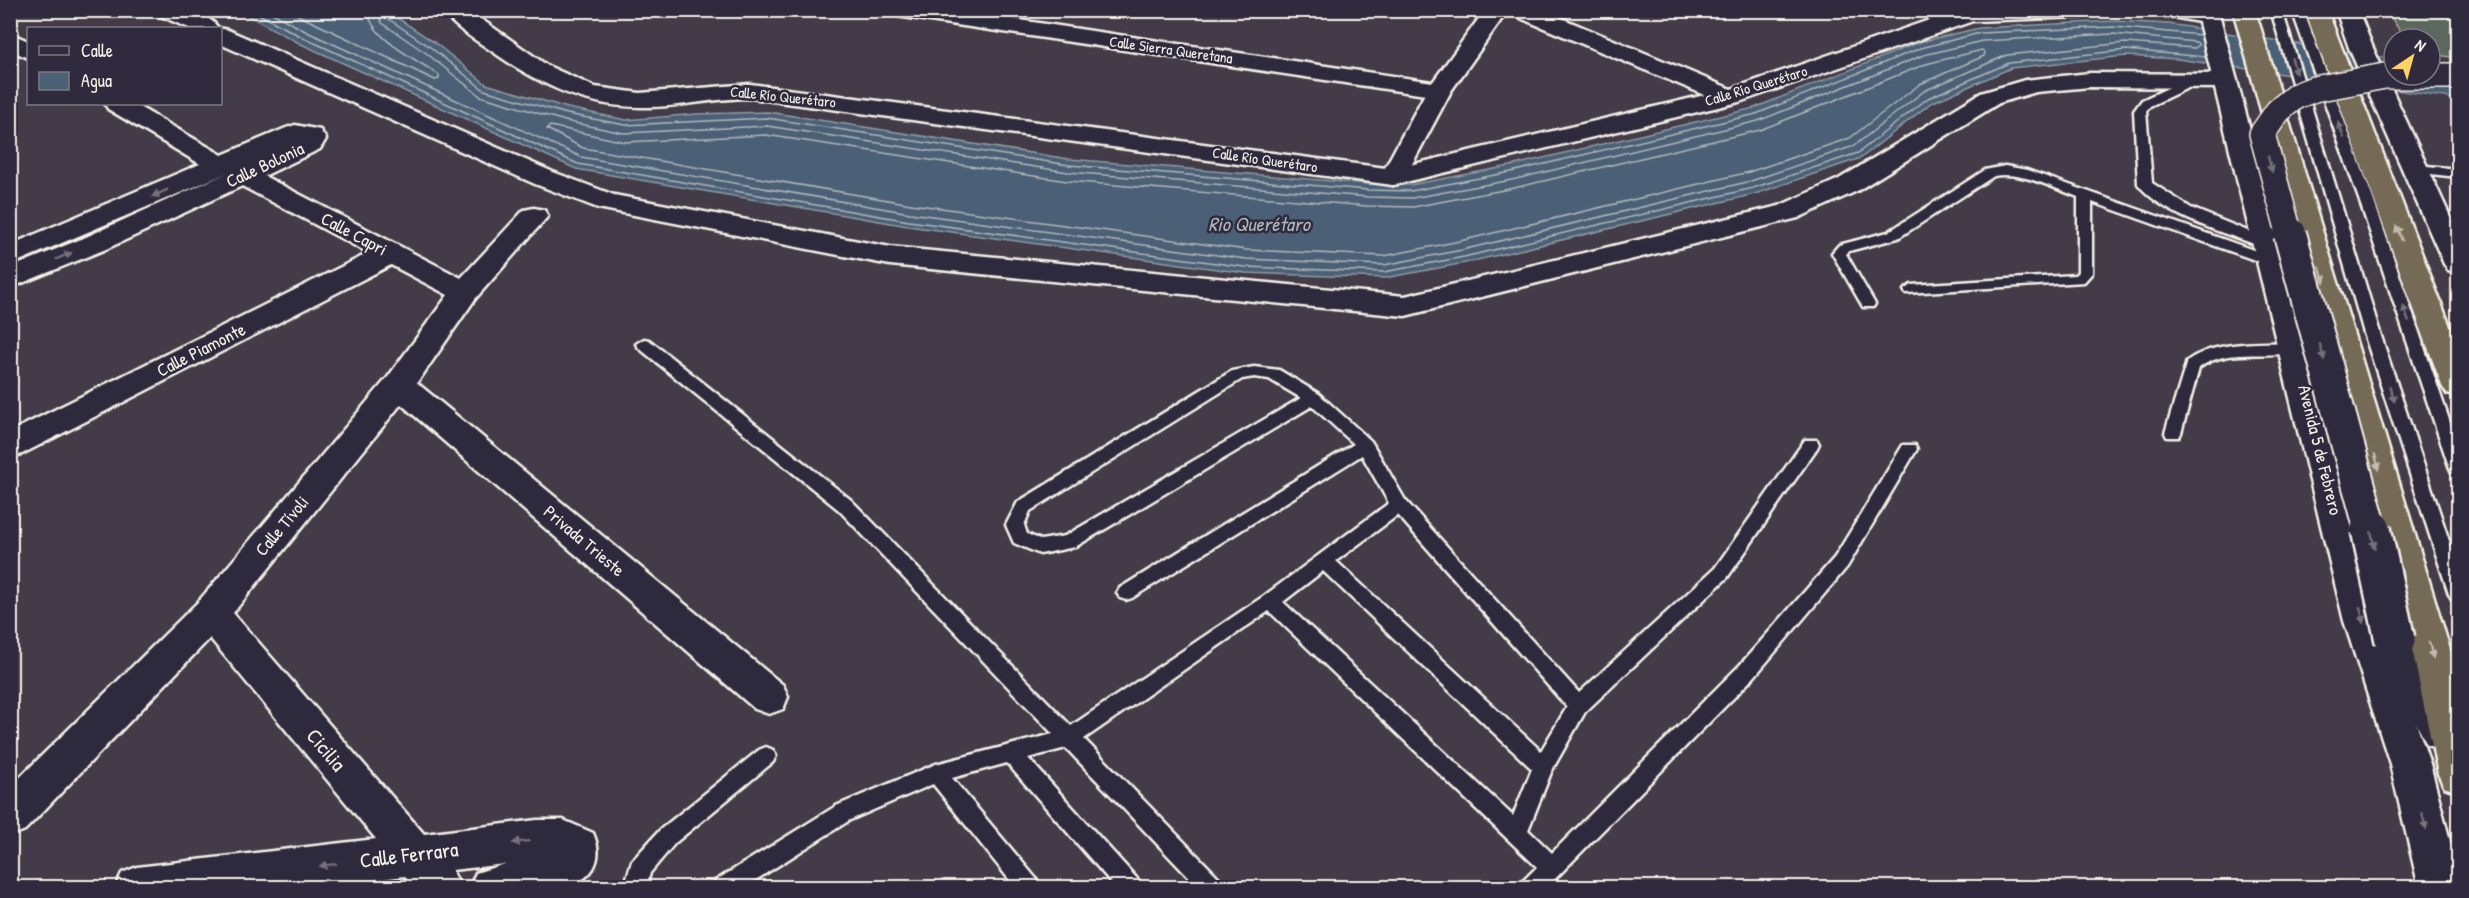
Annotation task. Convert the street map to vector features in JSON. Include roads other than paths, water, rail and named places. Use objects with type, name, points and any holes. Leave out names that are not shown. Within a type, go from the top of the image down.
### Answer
[{"type":"highway","points":[[2244,10],[2432,653],[2456,767]]},
{"type":"highway","points":[[2316,10],[2458,386]]},
{"type":"street","points":[[166,10],[205,27]]},
{"type":"street","name":"Calle Río Querétaro","points":[[453,10],[511,55],[540,72],[575,88],[609,97],[639,100],[729,90],[750,91],[1393,177],[1730,97],[1964,12],[2082,10]]},
{"type":"street","name":"Calle Sierra Queretana","points":[[903,10],[1439,90]]},
{"type":"street","points":[[1393,177],[1439,90],[1497,10]]},
{"type":"street","points":[[1521,10],[1730,97]]},
{"type":"street","points":[[2171,10],[2209,18]]},
{"type":"street","points":[[2347,10],[2361,48],[2457,258]]},
{"type":"street","name":"Avenida 5 de Febrero","points":[[2209,18],[2214,77],[2269,253],[2363,621],[2410,764],[2441,888]]},
{"type":"street","points":[[222,35],[544,178],[608,202],[890,256],[1405,306],[1788,212],[1848,185],[1990,98],[2034,85],[2090,80],[2214,77]]},
{"type":"street","points":[[10,40],[27,50]]},
{"type":"street","points":[[2456,767],[2395,640],[2369,521],[2262,134],[2278,111],[2296,96],[2314,89],[2385,76],[2458,76]]},
{"type":"street","name":"Calle Capri","points":[[119,105],[232,171],[465,292]]},
{"type":"street","name":"Calle Bolonia","points":[[10,279],[88,235],[232,171]]},
{"type":"street","name":"Calle Tívoli","points":[[12,807],[211,613],[399,385],[465,292],[534,216]]},
{"type":"street","name":"Calle Bolonia","points":[[10,256],[88,235]]},
{"type":"street","name":"Calle Piamonte","points":[[10,446],[392,253]]},
{"type":"street","name":"Privada Trieste","points":[[399,385],[769,697]]},
{"type":"street","name":"Cicilia","points":[[211,613],[414,855],[439,888]]},
{"type":"street","name":"Calle Ferrara","points":[[137,888],[537,840],[563,840],[578,847],[577,857],[563,867],[491,888]]},
{"type":"lane","points":[[2277,10],[2372,333],[2458,594]]},
{"type":"lane","points":[[2297,10],[2366,199],[2458,469]]},
{"type":"lane","points":[[2214,77],[2146,103],[2140,111],[2145,184],[2156,196],[2269,253]]},
{"type":"lane","points":[[2416,169],[2458,173]]},
{"type":"lane","points":[[1868,304],[1839,253],[1844,248],[1893,234],[1990,173],[2005,170],[2022,173],[2269,253]]},
{"type":"lane","points":[[1911,290],[2079,279],[2085,273],[2085,195]]},
{"type":"lane","points":[[644,344],[845,505],[1214,888]]},
{"type":"lane","points":[[2173,433],[2192,365],[2199,358],[2214,354],[2293,347]]},
{"type":"lane","points":[[1313,398],[1069,542],[1040,547],[1020,538],[1015,525],[1024,507],[1238,375],[1254,372],[1273,374],[1313,398],[1365,445],[1399,506],[1578,705]]},
{"type":"lane","points":[[1516,834],[1543,766],[1578,705],[1721,573],[1811,444]]},
{"type":"lane","points":[[1126,593],[1365,445]]},
{"type":"lane","points":[[1531,888],[1747,671],[1840,562],[1909,449]]},
{"type":"lane","points":[[723,888],[843,813],[936,772],[1070,738],[1270,601],[1399,506]]},
{"type":"lane","points":[[1323,560],[1543,766]]},
{"type":"lane","points":[[1270,601],[1552,867]]},
{"type":"lane","points":[[1011,753],[1131,888]]},
{"type":"lane","points":[[635,888],[640,868],[668,836],[766,756]]},
{"type":"lane","points":[[936,772],[1030,888]]},
{"type":"water","name":"Rio Querétaro","points":[[239,11],[387,11],[434,42],[486,84],[568,108],[626,120],[697,114],[768,112],[1069,159],[1369,184],[1410,185],[1510,166],[1754,108],[1920,42],[1979,28],[2114,21],[2169,24],[2382,57],[2382,87],[2442,87],[2442,69],[2458,67],[2458,99],[2177,59],[2126,56],[2011,68],[1931,103],[1861,158],[1755,194],[1465,263],[1385,278],[1245,273],[908,226],[576,169],[301,44]]}]
